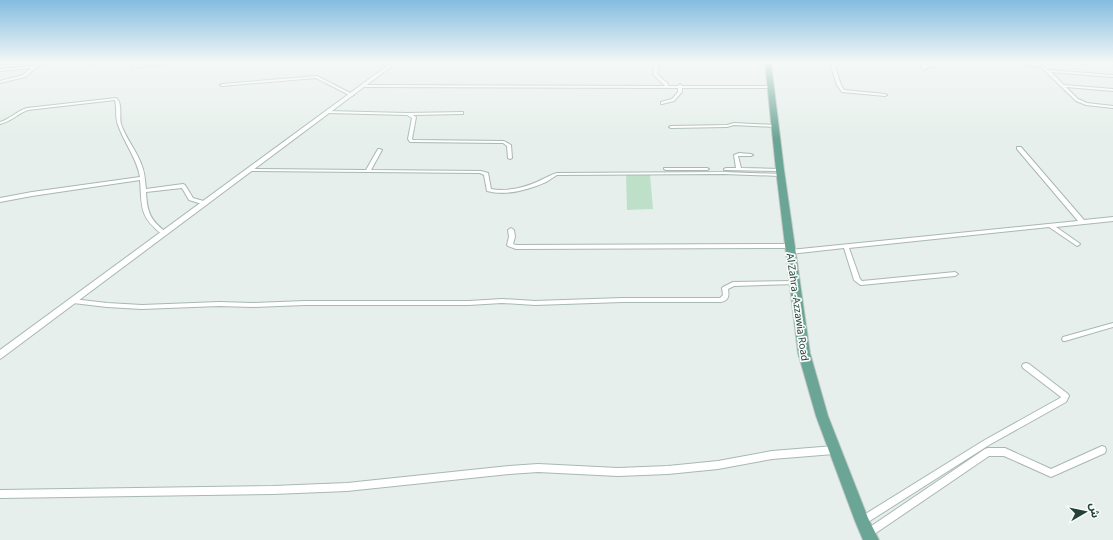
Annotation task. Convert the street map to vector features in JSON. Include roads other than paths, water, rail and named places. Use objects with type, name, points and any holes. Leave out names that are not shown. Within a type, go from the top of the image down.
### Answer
[{"type":"main road","name":"Al Zahra -Azzawia Road","points":[[770,88],[804,353],[813,389],[834,450],[869,537]]},
{"type":"street","points":[[339,88],[352,95]]},
{"type":"street","points":[[0,355],[362,88]]},
{"type":"street","points":[[662,104],[673,100],[680,92],[680,88]]},
{"type":"street","points":[[841,88],[843,91],[885,96]]},
{"type":"street","points":[[1066,88],[1077,100],[1082,103],[1113,107]]},
{"type":"street","points":[[1091,88],[1113,90]]},
{"type":"street","points":[[0,123],[10,121],[21,111],[27,109],[116,99],[118,101],[118,118],[121,129],[140,166],[143,178],[146,212],[152,222],[164,233]]},
{"type":"street","points":[[328,112],[408,114],[462,113]]},
{"type":"street","points":[[408,114],[414,117],[411,141],[504,142],[509,145],[510,158]]},
{"type":"street","points":[[671,127],[727,126],[734,124],[775,126]]},
{"type":"street","points":[[1019,148],[1082,222]]},
{"type":"street","points":[[368,171],[380,150]]},
{"type":"street","points":[[739,169],[736,155],[751,155]]},
{"type":"street","points":[[593,173],[594,170],[623,169],[739,169],[748,171]]},
{"type":"street","points":[[250,170],[481,172],[486,174],[489,190],[496,192],[512,190],[545,180],[551,175],[557,174],[748,171],[780,172]]},
{"type":"street","points":[[0,200],[143,178]]},
{"type":"street","points":[[144,190],[183,186],[191,199],[205,203]]},
{"type":"street","points":[[511,230],[512,237],[510,244],[516,248],[790,249],[846,246],[1113,219]]},
{"type":"street","points":[[1105,220],[1113,224]]},
{"type":"street","points":[[1050,225],[1078,244]]},
{"type":"street","points":[[846,246],[857,280],[861,283],[955,274]]},
{"type":"street","points":[[73,301],[107,306],[142,307],[219,304],[469,304],[502,301],[535,303],[622,300],[721,300],[726,296],[725,288],[733,284],[794,283]]},
{"type":"street","points":[[1065,339],[1113,325]]},
{"type":"street","points":[[862,521],[986,444],[1063,400],[1065,396],[1026,366]]},
{"type":"street","points":[[0,494],[273,490],[347,487],[538,468],[618,472],[668,470],[718,466],[772,455],[834,450]]},
{"type":"street","points":[[869,537],[988,452],[1005,452],[1051,473],[1102,450]]}]
